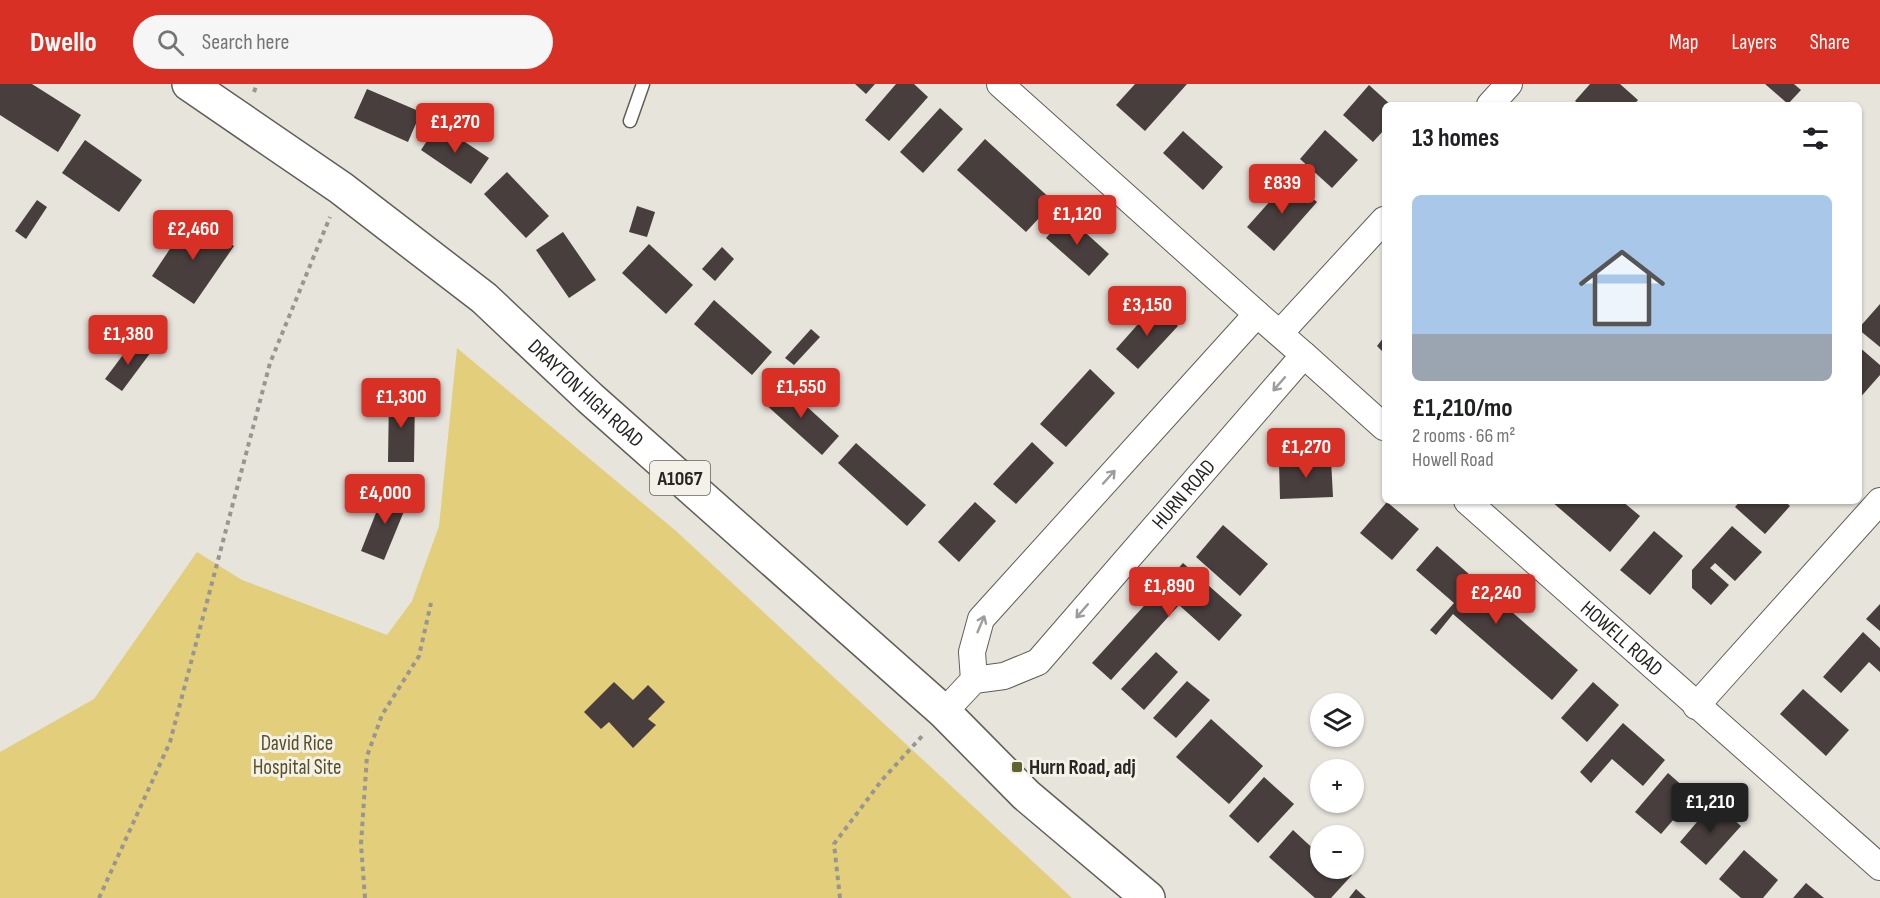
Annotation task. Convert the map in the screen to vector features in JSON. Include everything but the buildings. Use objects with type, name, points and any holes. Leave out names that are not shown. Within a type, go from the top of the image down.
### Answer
[{"type":"main road","name":"DRAYTON HIGH ROAD","points":[[189,84],[341,188],[484,298],[590,398],[944,712],[1026,795],[1148,898]]},
{"type":"street","points":[[1000,84],[1382,425]]},
{"type":"street","points":[[1493,102],[1509,84]]},
{"type":"street","points":[[1280,333],[1382,222]]},
{"type":"street","points":[[944,712],[974,680],[972,652],[981,619],[1257,314]]},
{"type":"street","name":"HURN ROAD","points":[[974,680],[1004,676],[1038,662],[1304,355]]},
{"type":"street","points":[[1696,706],[1880,501]]},
{"type":"street","name":"HOWELL ROAD","points":[[1470,504],[1880,867]]},
{"type":"lane","points":[[630,121],[643,84]]},
{"type":"path","points":[[99,898],[170,742],[270,363],[341,188]]},
{"type":"path","points":[[365,898],[362,844],[367,756],[382,715],[419,656],[431,603]]},
{"type":"path","points":[[840,898],[834,844],[882,780],[944,712]]},
{"type":"green space","name":"David Rice Hospital Site","points":[[457,348],[676,531],[1072,898],[0,898],[0,752],[94,699],[197,552],[242,580],[387,635],[412,601],[439,526]]},
{"type":"place","name":"Hurn Road, adj","points":[[1017,767]]}]
